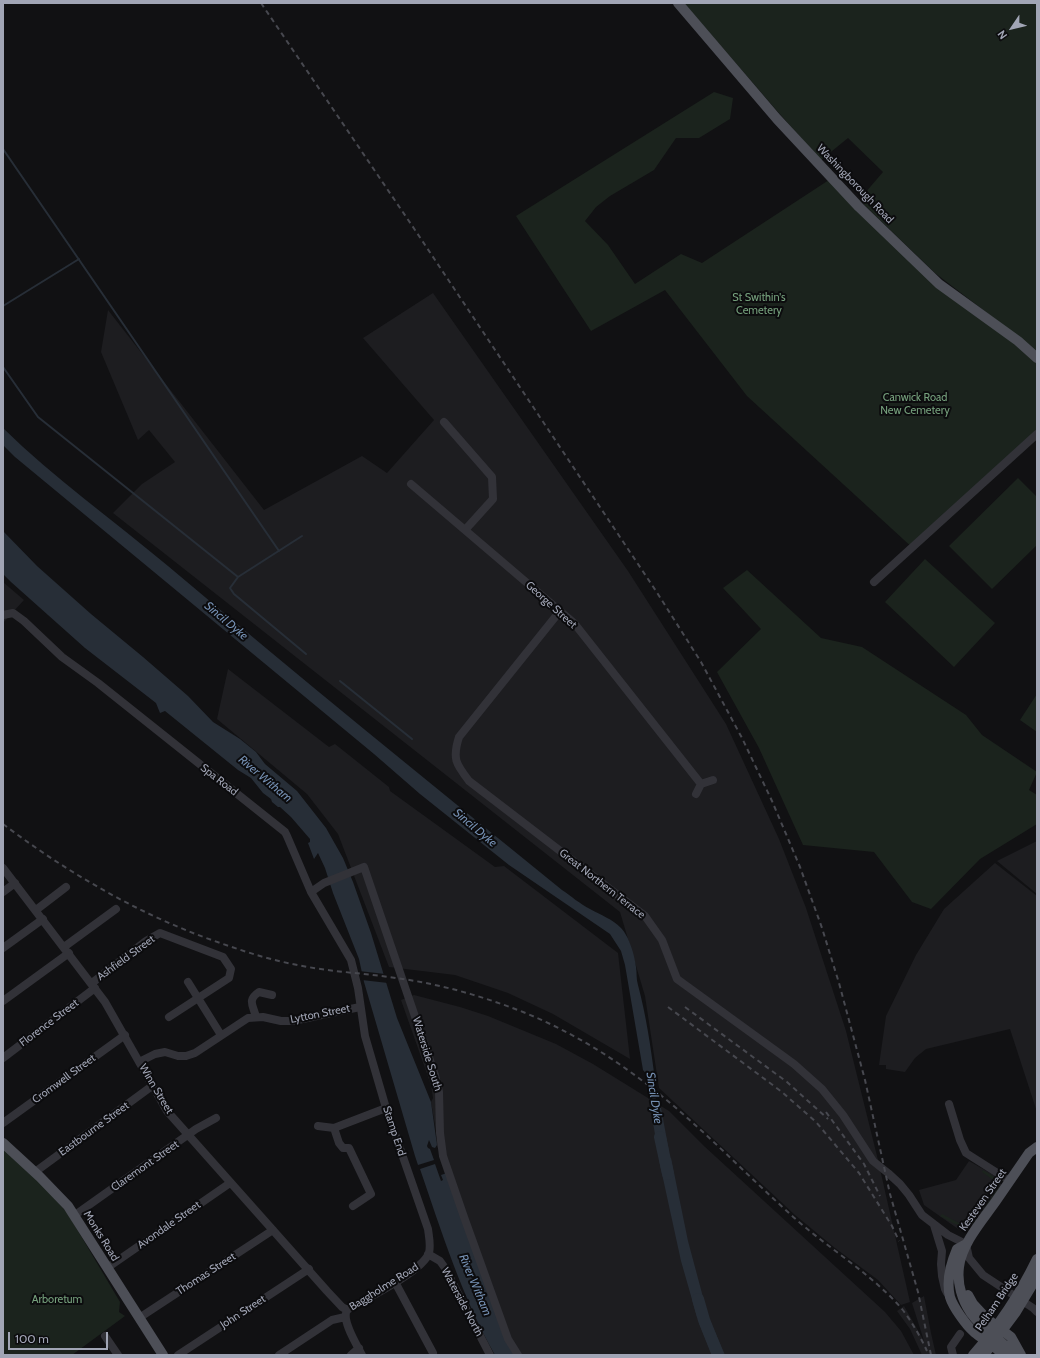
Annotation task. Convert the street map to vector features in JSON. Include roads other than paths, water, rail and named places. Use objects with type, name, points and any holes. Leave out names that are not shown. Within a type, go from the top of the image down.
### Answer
[{"type":"main road","name":"Washingborough Road","points":[[678,3],[777,119],[859,207],[940,284],[1018,341],[1037,358]]},
{"type":"main road","name":"Monks Road","points":[[3,1143],[35,1172],[75,1215],[163,1355]]},
{"type":"main road","name":"Kesteven Street","points":[[966,1244],[1029,1154],[1037,1147]]},
{"type":"main road","points":[[966,1244],[959,1265],[958,1276],[961,1293],[971,1313],[980,1325],[1002,1342],[1015,1355]]},
{"type":"main road","points":[[966,1244],[957,1249],[952,1261],[949,1280],[950,1297],[972,1330],[1003,1355]]},
{"type":"main road","name":"Pelham Bridge","points":[[973,1355],[1004,1316],[1025,1283],[1037,1259]]},
{"type":"main road","points":[[958,1276],[973,1304],[986,1318],[1011,1337],[1021,1355]]},
{"type":"main road","name":"Pelham Bridge","points":[[984,1355],[1016,1312],[1037,1277]]},
{"type":"street","points":[[444,422],[492,477],[493,499],[466,530]]},
{"type":"street","points":[[874,582],[1037,434]]},
{"type":"street","name":"George Street","points":[[411,484],[574,624],[701,784]]},
{"type":"street","name":"Great Northern Terrace","points":[[560,611],[459,737],[455,750],[458,766],[469,781],[645,916],[662,940],[677,978],[794,1064],[822,1089],[843,1115],[873,1161],[888,1172],[900,1184],[922,1215],[934,1225],[966,1244]]},
{"type":"street","name":"Spa Road","points":[[3,615],[13,613],[24,621],[62,657],[98,683],[285,832],[311,892],[348,954],[357,981],[360,1007]]},
{"type":"street","points":[[696,794],[701,784],[714,780]]},
{"type":"street","name":"Waterside South","points":[[311,892],[324,883],[364,867],[436,1075],[439,1092],[440,1133],[443,1156],[508,1338],[518,1355]]},
{"type":"street","name":"Winn Street","points":[[3,868],[94,985],[125,1035],[167,1111],[230,1183],[309,1269],[346,1313]]},
{"type":"street","points":[[3,892],[15,884]]},
{"type":"street","points":[[36,910],[66,887]]},
{"type":"street","points":[[3,1002],[116,909]]},
{"type":"street","points":[[3,948],[43,919]]},
{"type":"street","name":"Ashfield Street","points":[[94,985],[146,941],[160,933],[223,957],[232,969],[229,978],[198,998]]},
{"type":"street","points":[[188,982],[221,1035]]},
{"type":"street","name":"Florence Street","points":[[3,1058],[94,985]]},
{"type":"street","points":[[139,1062],[155,1054],[165,1052],[178,1056],[186,1056],[195,1052],[248,1018],[256,1017],[251,1001],[253,996],[259,992],[272,994]]},
{"type":"street","points":[[169,1017],[198,998]]},
{"type":"street","name":"Lytton Street","points":[[256,1017],[281,1021],[294,1021],[360,1007]]},
{"type":"street","name":"Stamp End","points":[[360,1007],[364,1036],[386,1108],[428,1229],[430,1240],[428,1254]]},
{"type":"street","name":"Cromwell Street","points":[[3,1123],[125,1035]]},
{"type":"street","name":"Eastbourne Street","points":[[35,1172],[152,1086]]},
{"type":"street","points":[[949,1104],[960,1140],[966,1152],[1010,1181]]},
{"type":"street","points":[[318,1126],[334,1128],[386,1108]]},
{"type":"street","name":"Claremont Street","points":[[75,1215],[188,1135],[216,1118]]},
{"type":"street","points":[[334,1128],[339,1144],[342,1148],[349,1148],[371,1194],[353,1206]]},
{"type":"street","name":"Avondale Street","points":[[107,1268],[230,1183]]},
{"type":"street","points":[[934,1225],[942,1251],[940,1264],[942,1276],[945,1289],[950,1297]]},
{"type":"street","name":"Thomas Street","points":[[139,1318],[273,1230]]},
{"type":"street","name":"Kesteven Street","points":[[966,1244],[969,1258],[983,1275],[1037,1312]]},
{"type":"street","name":"Baggholme Road","points":[[279,1355],[419,1266],[428,1254]]},
{"type":"street","name":"Waterside North","points":[[428,1254],[440,1261],[445,1268],[490,1355]]},
{"type":"street","name":"John Street","points":[[178,1355],[309,1269]]},
{"type":"street","points":[[395,1282],[433,1353]]},
{"type":"street","points":[[346,1313],[360,1352],[351,1355]]},
{"type":"street","points":[[953,1355],[952,1348],[960,1334]]},
{"type":"street","points":[[105,1336],[118,1355]]},
{"type":"water","points":[[3,428],[63,482],[147,549],[315,689],[562,890],[583,905],[621,928],[629,941],[634,957],[637,983],[646,1020],[652,1056],[655,1080],[653,1084],[657,1105],[661,1108],[669,1151],[658,1153],[649,1098],[651,1095],[650,1078],[643,1070],[625,965],[621,951],[610,934],[509,865],[420,794],[374,754],[15,457],[3,445]]},
{"type":"water","name":"River Witham","points":[[3,531],[37,566],[188,696],[213,722],[240,739],[256,752],[265,764],[297,791],[326,828],[343,858],[353,882],[371,933],[397,1018],[431,1102],[437,1145],[435,1148],[432,1147],[429,1140],[427,1146],[430,1149],[434,1160],[418,1165],[364,982],[359,959],[318,853],[314,859],[308,843],[310,842],[310,839],[291,817],[263,793],[251,778],[238,770],[165,711],[160,713],[156,703],[85,648],[3,574]]},
{"type":"water","points":[[671,1158],[688,1241],[707,1312],[697,1317],[681,1261],[659,1160]]},
{"type":"water","name":"River Witham","points":[[435,1164],[441,1181],[443,1180],[441,1175],[447,1173],[515,1355],[495,1355],[472,1310],[445,1241],[420,1169]]},
{"type":"water","points":[[709,1318],[725,1355],[712,1355],[699,1323]]},
{"type":"waterway","points":[[3,149],[279,551]]},
{"type":"waterway","points":[[3,306],[79,259]]},
{"type":"waterway","points":[[3,367],[38,417],[238,577]]},
{"type":"waterway","points":[[302,536],[238,577],[230,588],[234,594],[306,654]]},
{"type":"waterway","points":[[340,681],[412,739]]},
{"type":"waterway","name":"Sincil Dyke","points":[[660,1137],[668,1174]]},
{"type":"waterway","name":"Sincil Dyke","points":[[698,1299],[704,1320],[718,1355]]},
{"type":"railway","points":[[261,3],[415,230],[656,591],[701,662],[742,738],[772,801],[800,867],[822,928],[839,983],[865,1080],[890,1194],[918,1292],[931,1355]]},
{"type":"railway","points":[[3,824],[56,861],[111,894],[169,923],[199,935],[229,946],[289,963],[322,969],[384,976],[461,991],[523,1012],[578,1038],[616,1062],[671,1104],[711,1139],[769,1195],[803,1225],[876,1283],[902,1309],[916,1329],[927,1351]]},
{"type":"railway","points":[[668,1007],[782,1092],[816,1122],[859,1173],[892,1226],[899,1241]]},
{"type":"railway","points":[[685,1007],[787,1082],[828,1119]]},
{"type":"railway","points":[[826,1112],[864,1164],[880,1196]]},
{"type":"park label","name":"St Swithin's Cemetery","points":[[759,304]]},
{"type":"park label","name":"Canwick Road New Cemetery","points":[[915,404]]},
{"type":"park label","name":"Arboretum","points":[[57,1300]]}]
